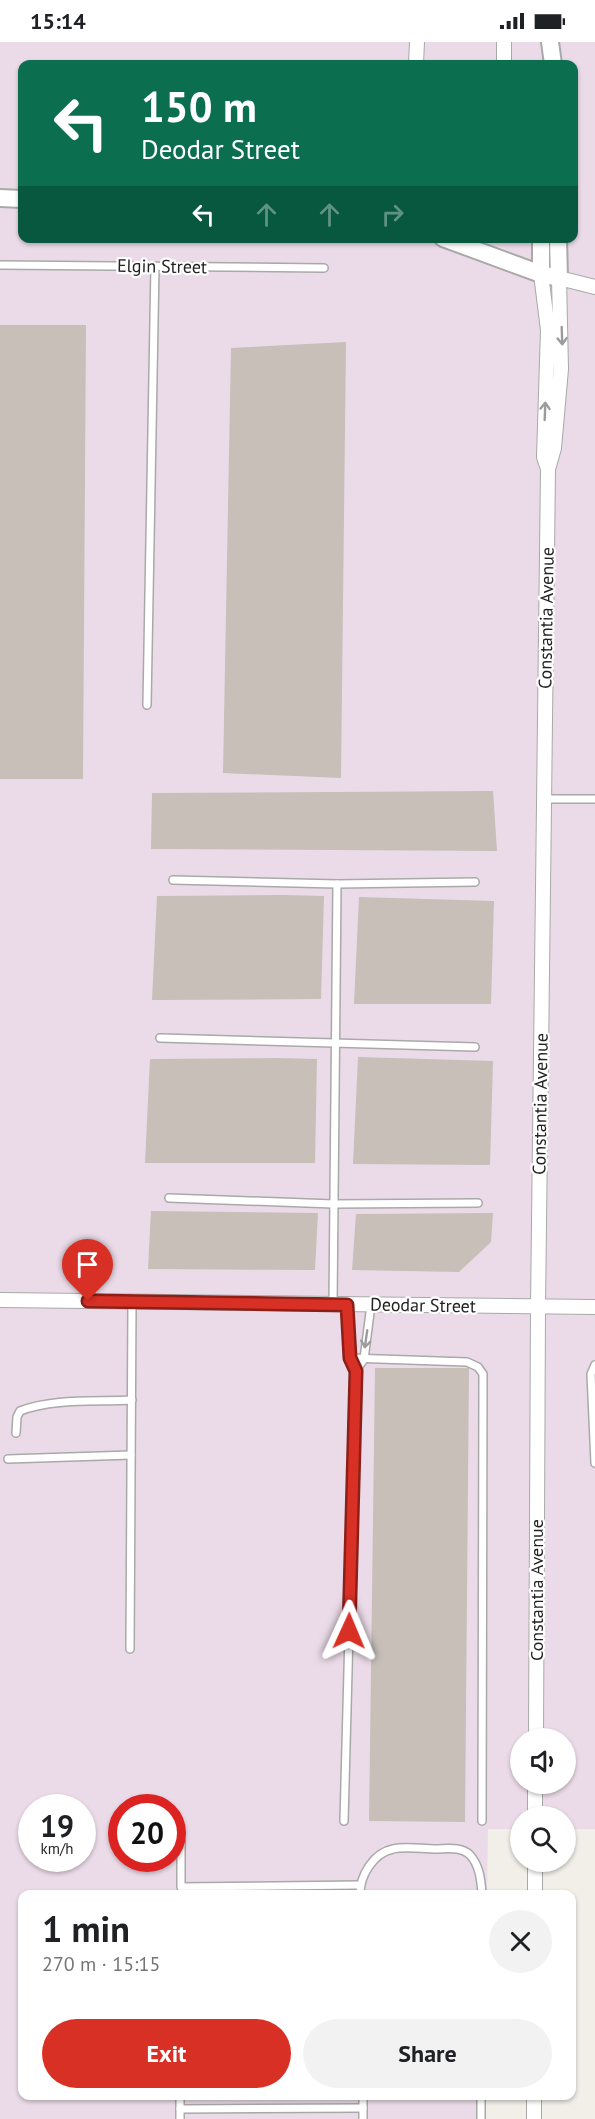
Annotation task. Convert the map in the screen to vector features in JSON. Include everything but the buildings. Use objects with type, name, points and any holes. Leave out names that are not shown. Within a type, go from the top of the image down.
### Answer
[{"type":"street","points":[[416,60],[417,42]]},
{"type":"street","points":[[504,42],[504,60]]},
{"type":"street","points":[[547,60],[550,44]]},
{"type":"street","points":[[550,44],[552,60]]},
{"type":"street","points":[[0,198],[18,199]]},
{"type":"street","points":[[457,243],[541,274],[595,287]]},
{"type":"street","name":"Constantia Avenue","points":[[541,243],[541,274],[548,330],[544,457],[548,469]]},
{"type":"street","name":"Constantia Avenue","points":[[536,1728],[538,1307],[548,469],[555,448],[561,369],[558,243]]},
{"type":"street","name":"Deodar Street","points":[[0,1300],[595,1307]]},
{"type":"street","points":[[535,1872],[535,1890]]},
{"type":"street","points":[[534,2100],[534,2119]]},
{"type":"lane","name":"Elgin Street","points":[[0,265],[324,268]]},
{"type":"lane","points":[[147,705],[155,266]]},
{"type":"lane","points":[[544,799],[595,799]]},
{"type":"lane","points":[[173,880],[337,884],[475,882]]},
{"type":"lane","points":[[333,1304],[337,884]]},
{"type":"lane","points":[[160,1038],[475,1047]]},
{"type":"lane","points":[[169,1198],[333,1204],[478,1203]]},
{"type":"lane","points":[[130,1649],[132,1302]]},
{"type":"lane","points":[[344,1821],[356,1371],[350,1358],[347,1305]]},
{"type":"lane","points":[[356,1371],[364,1359],[371,1305]]},
{"type":"lane","points":[[350,1358],[467,1362],[478,1367],[483,1374],[482,1821]]},
{"type":"lane","points":[[595,1365],[591,1374],[595,1463]]},
{"type":"lane","points":[[16,1433],[20,1411],[30,1407],[70,1402],[132,1400]]},
{"type":"lane","points":[[8,1459],[131,1455]]},
{"type":"lane","points":[[360,1890],[362,1878],[374,1861],[393,1849],[453,1849],[466,1852],[475,1862],[482,1890]]},
{"type":"lane","points":[[181,1872],[181,1890]]},
{"type":"lane","points":[[211,1890],[360,1885]]},
{"type":"lane","points":[[180,2100],[180,2119]]},
{"type":"lane","points":[[363,2100],[363,2119]]},
{"type":"lane","points":[[481,2100],[481,2119]]},
{"type":"lane","points":[[180,2109],[363,2108]]},
{"type":"shaded area","points":[[0,42],[595,42],[595,1829],[576,1829],[576,1806],[510,1806],[510,1829],[488,1829],[487,1890],[18,1890],[18,2100],[485,2100],[485,2119],[0,2119]]},
{"type":"route","points":[[88,1301],[347,1305],[350,1358],[356,1371],[349,1631]]}]
